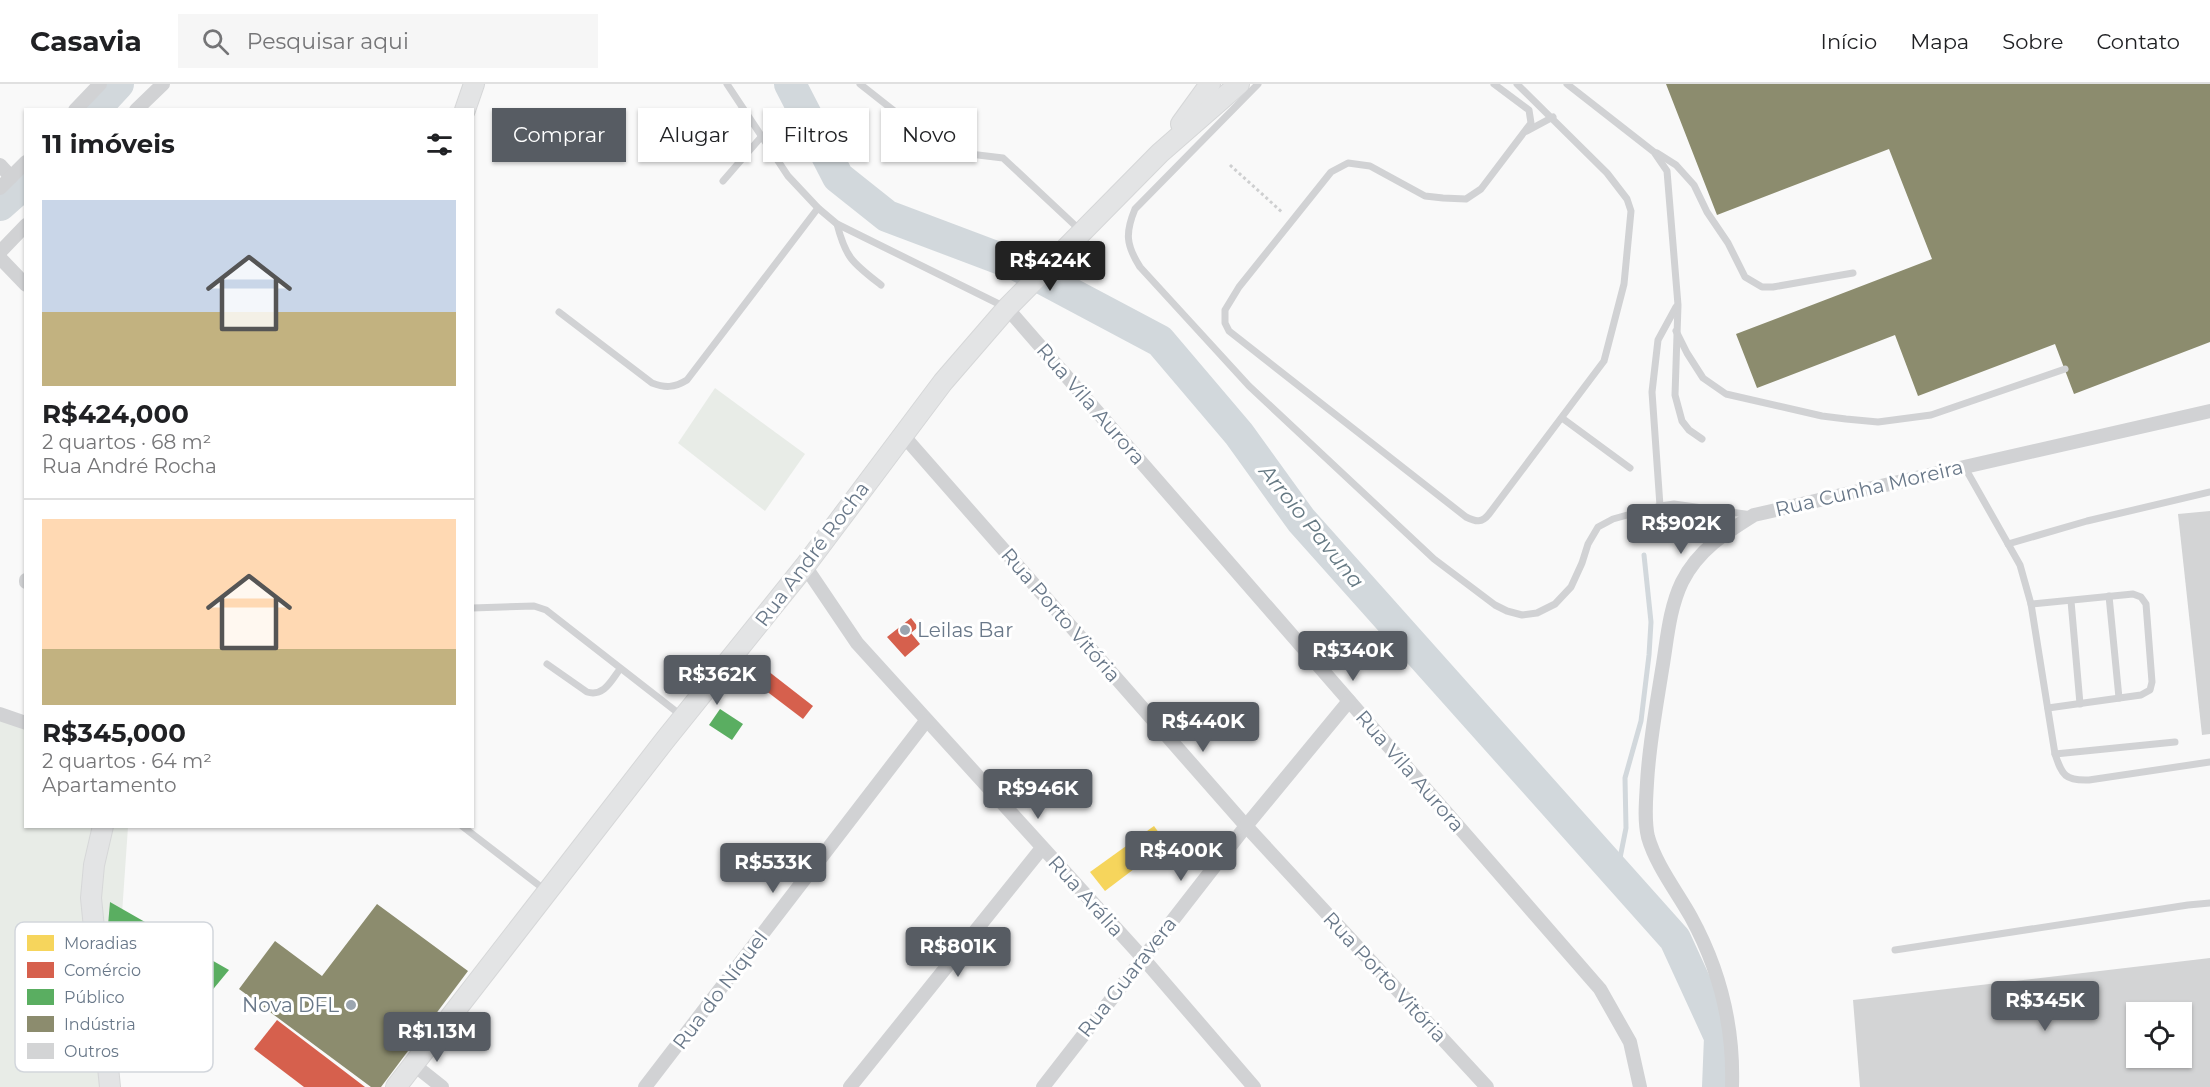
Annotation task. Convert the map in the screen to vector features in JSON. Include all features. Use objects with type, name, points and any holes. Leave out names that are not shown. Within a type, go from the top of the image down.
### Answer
[{"type":"main road","points":[[466,108],[474,84]]},
{"type":"main road","name":"Rua André Rocha","points":[[1160,153],[1210,84]]},
{"type":"main road","name":"Rua André Rocha","points":[[396,1087],[683,717],[805,566],[943,382],[1010,305],[1160,153],[1239,84]]},
{"type":"main road","points":[[93,922],[91,898],[94,865],[103,828]]},
{"type":"main road","points":[[108,1072],[110,1087]]},
{"type":"street","points":[[76,108],[85,89],[100,84]]},
{"type":"street","points":[[138,108],[163,84]]},
{"type":"street","points":[[0,188],[24,164]]},
{"type":"street","points":[[0,165],[11,177]]},
{"type":"street","points":[[0,252],[24,227]]},
{"type":"street","points":[[0,258],[24,283]]},
{"type":"street","name":"Rua Vila Aurora","points":[[1010,305],[1349,701],[1600,989],[1630,1042],[1640,1087]]},
{"type":"street","name":"Rua Cunha Moreira","points":[[1732,1087],[1733,1058],[1728,1023],[1713,965],[1692,919],[1654,852],[1646,822],[1649,748],[1670,622],[1682,583],[1698,556],[1720,536],[1754,515],[2210,411]]},
{"type":"street","name":"Rua Porto Vitória","points":[[902,434],[1246,826],[1487,1087]]},
{"type":"street","name":"Rua Arália","points":[[805,566],[857,643],[1142,957],[1253,1087]]},
{"type":"street","name":"Rua Guaravera","points":[[1043,1087],[1142,957],[1349,701]]},
{"type":"street","points":[[0,714],[24,722]]},
{"type":"street","name":"Rua do Níquel","points":[[645,1087],[926,721]]},
{"type":"street","points":[[850,1087],[1042,848]]},
{"type":"street","points":[[413,1064],[442,1087]]},
{"type":"lane","points":[[728,84],[788,176],[818,208],[837,224],[1010,305]]},
{"type":"lane","points":[[860,84],[945,151],[1003,158],[1083,233]]},
{"type":"lane","points":[[1258,84],[1135,209],[1128,226],[1131,253],[1140,267],[1249,386],[1434,559],[1495,605],[1522,615],[1537,613],[1555,604],[1571,587],[1588,543],[1598,527],[1613,519],[1660,506],[1689,505],[1754,515]]},
{"type":"lane","points":[[1494,84],[1529,110],[1532,120],[1527,131],[1481,189],[1466,199],[1425,196],[1370,166],[1348,163],[1331,172],[1249,274],[1225,310],[1229,331],[1466,517],[1478,522],[1484,520],[1604,361],[1624,284],[1631,211],[1627,199],[1607,173],[1553,117],[1517,84]]},
{"type":"lane","points":[[1567,84],[1654,152],[1676,165],[1694,185],[1707,212],[1728,243],[1745,276],[1753,283],[1762,287],[1773,287],[1853,273]]},
{"type":"lane","points":[[1527,131],[1553,117]]},
{"type":"lane","points":[[723,181],[762,136]]},
{"type":"lane","points":[[1654,152],[1667,171],[1669,183],[1672,255],[1678,305],[1675,395],[1682,421],[1689,430],[1702,439]]},
{"type":"lane","points":[[560,312],[652,383],[663,387],[680,385],[687,380],[818,208]]},
{"type":"lane","points":[[837,224],[846,252],[852,261],[881,285]]},
{"type":"lane","points":[[1660,506],[1652,392],[1658,340],[1678,305]]},
{"type":"lane","points":[[1676,332],[1703,378],[1726,394],[1822,416],[1857,420],[1897,421],[1931,416],[2065,369]]},
{"type":"lane","points":[[1562,418],[1630,468]]},
{"type":"lane","points":[[1964,466],[2020,565],[2031,604],[2055,754],[2060,768],[2071,780],[2089,780],[2210,762]]},
{"type":"lane","points":[[2008,544],[2087,521],[2210,492]]},
{"type":"lane","points":[[2031,604],[2133,594],[2141,597],[2146,604],[2152,682],[2150,690],[2141,695],[2048,708]]},
{"type":"lane","points":[[2109,596],[2119,698]]},
{"type":"lane","points":[[2071,601],[2080,704]]},
{"type":"lane","points":[[474,608],[534,606],[546,610],[683,717]]},
{"type":"lane","points":[[547,664],[587,692],[595,694],[602,692],[620,669]]},
{"type":"lane","points":[[2055,754],[2175,742]]},
{"type":"lane","points":[[465,828],[547,891]]},
{"type":"lane","points":[[1895,950],[2210,903]]},
{"type":"path","points":[[1230,165],[1291,220]]},
{"type":"shaded area","points":[[715,388],[805,454],[765,511],[678,443]]},
{"type":"shaded area","points":[[0,713],[24,722],[24,828],[128,828],[121,922],[15,922],[15,1072],[111,1072],[110,1087],[0,1087]]},
{"type":"building: Moradias","points":[[1154,826],[1167,844],[1105,891],[1090,872]]},
{"type":"building: Comércio","points":[[911,618],[918,627],[911,633],[920,644],[905,657],[887,637]]},
{"type":"building: Comércio","points":[[768,671],[813,706],[803,719],[757,684]]},
{"type":"building: Comércio","points":[[277,1020],[365,1087],[304,1087],[254,1049]]},
{"type":"building: Público","points":[[720,709],[743,724],[732,740],[709,725]]},
{"type":"building: Público","points":[[110,902],[145,922],[108,922]]},
{"type":"building: Público","points":[[213,961],[229,970],[213,989]]},
{"type":"building: Indústria","points":[[1666,84],[2210,84],[2210,342],[2074,394],[2055,344],[1918,396],[1895,335],[1757,388],[1736,334],[1932,259],[1889,149],[1717,215]]},
{"type":"building: Indústria","name":"Nova DFL","points":[[377,904],[468,971],[381,1087],[371,1087],[239,989],[275,941],[322,976]]},
{"type":"building: Outros","points":[[2210,511],[2210,734],[2202,735],[2178,514]]},
{"type":"building: Outros","points":[[2210,958],[2210,1087],[1860,1087],[1853,1000]]},
{"type":"waterway","name":"Arroio Pavuna","points":[[96,108],[118,84]]},
{"type":"waterway","name":"Arroio Pavuna","points":[[790,84],[838,177],[887,216],[1017,265],[1160,341],[1239,434],[1301,520],[1675,939],[1720,1037],[1718,1087]]},
{"type":"waterway","name":"Arroio Pavuna","points":[[0,205],[24,184]]},
{"type":"waterway","points":[[1617,873],[1626,828],[1625,778],[1641,721],[1649,655],[1651,622],[1644,555]]},
{"type":"place","name":"Leilas Bar","points":[[905,630]]},
{"type":"place","name":"Nova DFL","points":[[351,1005]]}]
